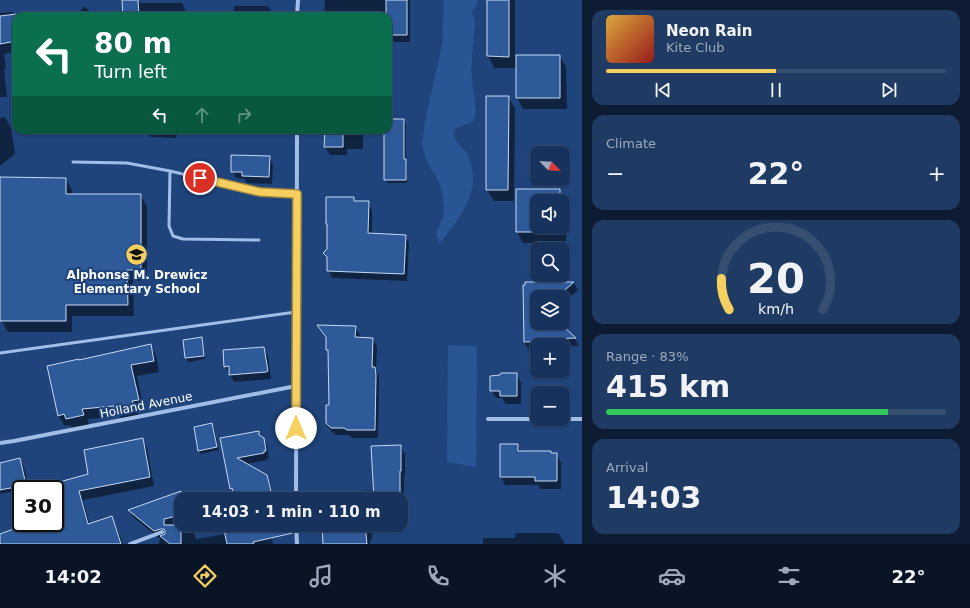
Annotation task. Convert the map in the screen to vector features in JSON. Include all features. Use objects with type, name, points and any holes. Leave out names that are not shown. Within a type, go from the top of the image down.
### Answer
[{"type":"street","points":[[298,0],[298,12]]},
{"type":"street","points":[[296,492],[297,134]]},
{"type":"street","name":"Holland Avenue","points":[[0,443],[296,386]]},
{"type":"street","points":[[488,419],[582,419]]},
{"type":"street","points":[[130,544],[162,532]]},
{"type":"street","points":[[296,532],[297,544]]},
{"type":"lane","points":[[73,162],[128,163],[260,192],[297,194]]},
{"type":"lane","points":[[170,171],[170,226],[173,236],[183,240],[259,240]]},
{"type":"lane","points":[[0,353],[296,312]]},
{"type":"shaded area","points":[[444,0],[477,0],[477,4],[472,12],[475,22],[471,70],[476,112],[473,122],[456,128],[454,132],[454,138],[469,157],[472,168],[472,189],[464,209],[439,244],[436,234],[443,217],[443,196],[439,182],[427,162],[422,145],[425,121],[442,45]]},
{"type":"shaded area","points":[[448,345],[477,346],[476,467],[447,462]]},
{"type":"building","points":[[122,0],[138,0],[139,12],[123,12]]},
{"type":"building","points":[[386,0],[407,0],[407,35],[392,35],[392,12],[386,12]]},
{"type":"building","points":[[487,0],[509,0],[509,57],[487,56]]},
{"type":"building","points":[[12,14],[12,42],[0,44],[0,16]]},
{"type":"building","points":[[516,55],[560,55],[560,98],[516,98]]},
{"type":"building","points":[[486,96],[509,96],[508,190],[486,190]]},
{"type":"building","points":[[392,119],[404,119],[404,159],[406,159],[406,180],[384,180],[384,134],[392,134]]},
{"type":"building","points":[[325,134],[343,134],[343,147],[324,147]]},
{"type":"building","points":[[231,155],[270,156],[269,177],[242,176],[242,172],[231,172]]},
{"type":"building","points":[[0,177],[66,178],[66,194],[141,194],[141,270],[127,270],[128,305],[66,305],[66,321],[0,321]]},
{"type":"building","points":[[516,189],[560,189],[560,194],[530,194],[530,232],[516,232]]},
{"type":"building","points":[[326,197],[354,197],[354,201],[369,201],[368,233],[406,235],[404,274],[327,271],[327,257],[323,253],[327,249]]},
{"type":"building","points":[[525,282],[574,282],[565,290],[530,290],[530,330],[567,330],[576,338],[530,338],[530,342],[524,342],[523,285],[525,285]]},
{"type":"building","points":[[317,325],[356,326],[355,337],[373,338],[372,367],[375,367],[376,375],[375,430],[347,430],[344,428],[331,428],[326,423],[326,405],[329,405],[328,350],[326,350],[326,337]]},
{"type":"building","points":[[202,337],[204,356],[185,358],[183,340]]},
{"type":"building","points":[[151,344],[154,361],[131,365],[139,400],[132,401],[133,405],[115,409],[114,406],[82,409],[84,415],[66,419],[64,414],[58,416],[47,366]]},
{"type":"building","points":[[264,347],[268,371],[229,375],[229,366],[224,367],[223,350]]},
{"type":"building","points":[[501,373],[517,373],[517,396],[500,396],[500,391],[490,391],[490,376],[500,375]]},
{"type":"building","points":[[212,423],[217,447],[198,451],[194,427]]},
{"type":"building","points":[[259,431],[259,435],[264,438],[266,451],[264,451],[264,453],[237,458],[267,475],[271,491],[233,492],[232,488],[230,489],[220,438]]},
{"type":"building","points":[[143,438],[150,477],[79,491],[88,524],[112,516],[121,544],[0,544],[0,534],[12,530],[12,532],[64,532],[64,481],[88,474],[84,450]]},
{"type":"building","points":[[500,444],[518,444],[518,451],[551,451],[551,453],[557,453],[557,481],[535,481],[535,477],[500,477]]},
{"type":"building","points":[[401,445],[400,492],[374,492],[371,446]]},
{"type":"building","points":[[20,458],[25,480],[12,480],[12,488],[0,490],[0,463]]},
{"type":"building","points":[[174,494],[174,517],[164,519],[164,525],[174,525],[174,532],[181,532],[181,544],[170,544],[160,536],[165,534],[164,529],[154,531],[128,510]]},
{"type":"building","points":[[224,532],[293,532],[253,542],[254,544],[227,544]]},
{"type":"building","points":[[322,532],[366,532],[367,544],[323,544]]},
{"type":"place","name":"Alphonse M. Drewicz Elementary School","points":[[137,254]]},
{"type":"route","points":[[200,178],[260,192],[297,194],[296,428]]}]
